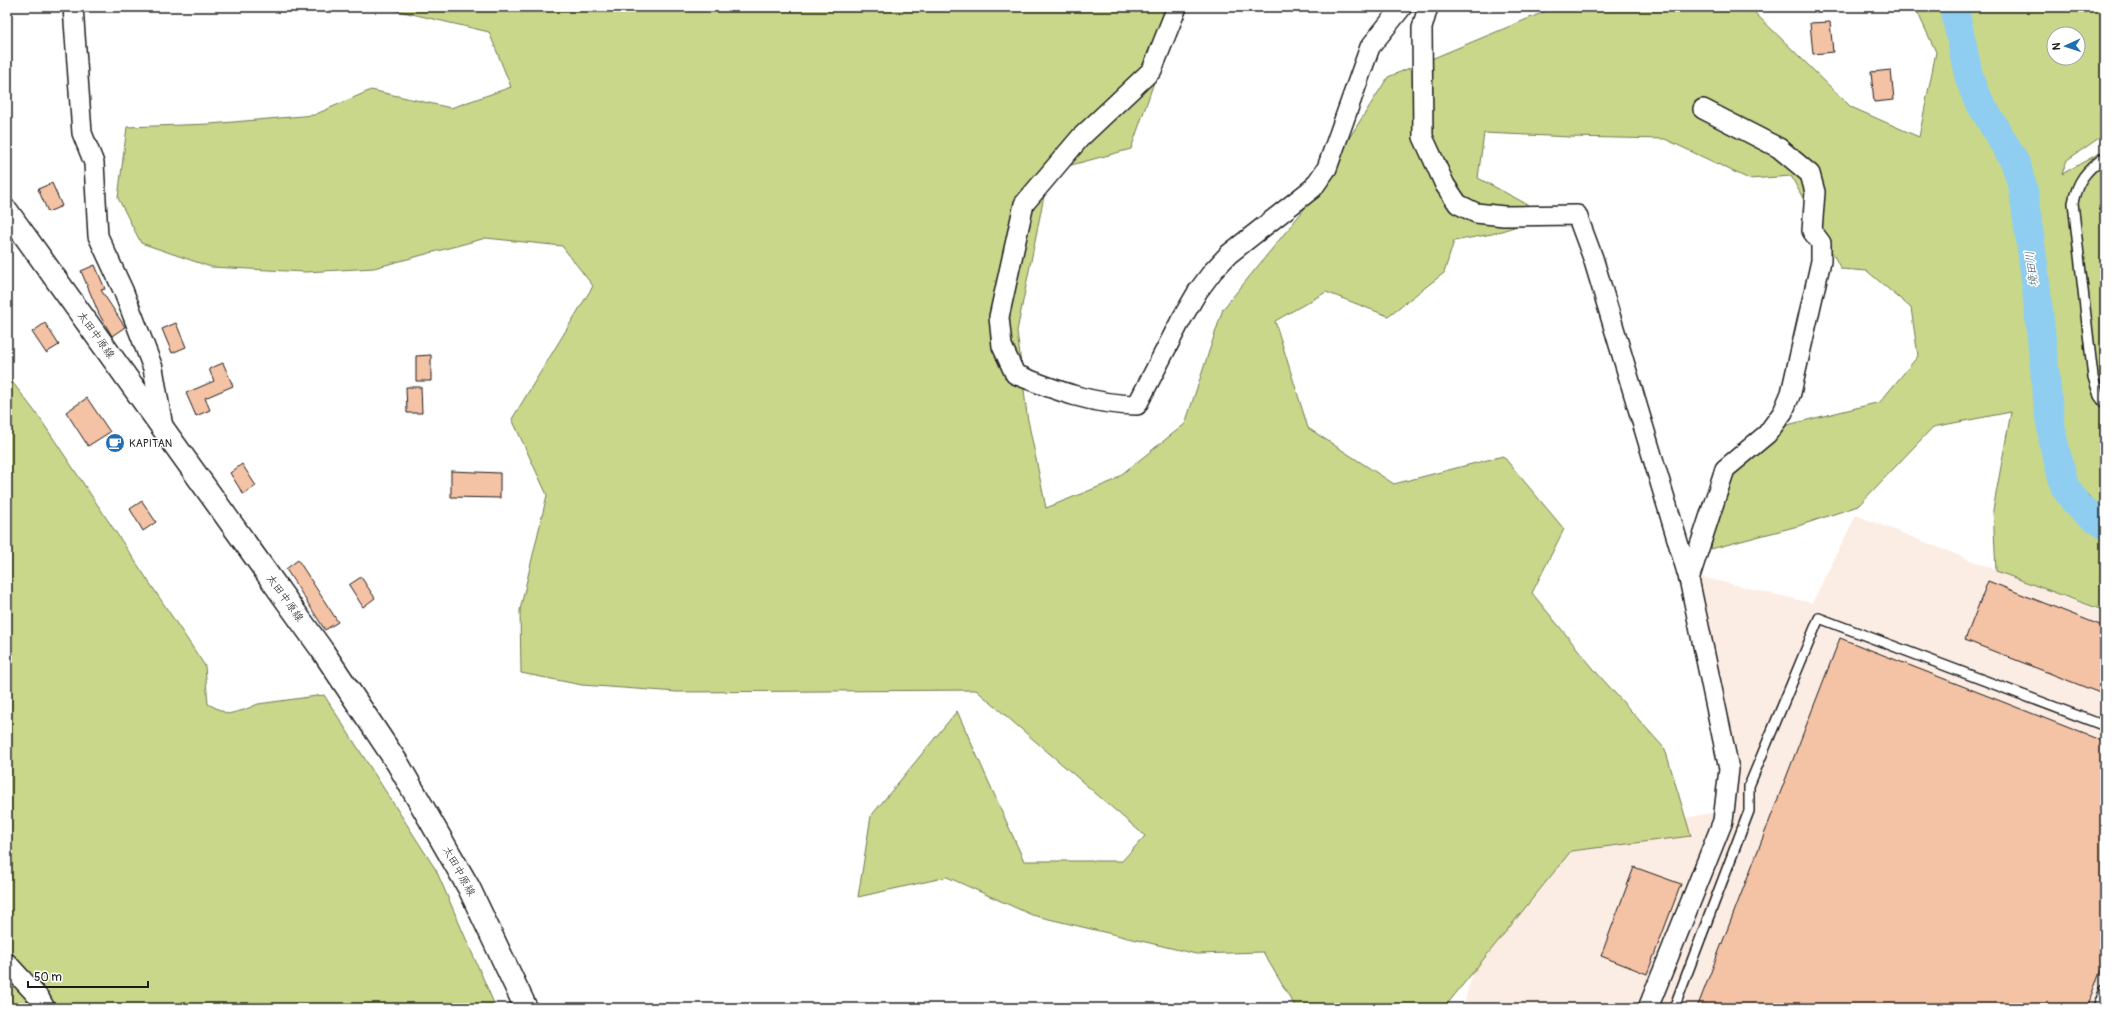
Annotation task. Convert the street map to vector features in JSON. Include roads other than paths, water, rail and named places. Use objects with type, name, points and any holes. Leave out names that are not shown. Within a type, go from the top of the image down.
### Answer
[{"type":"main road","name":"太田中原線","points":[[7,211],[322,650],[398,764],[469,888],[526,1008]]},
{"type":"street","points":[[73,7],[82,132],[94,163],[98,236],[122,290],[153,368],[163,427]]},
{"type":"street","points":[[1177,7],[1152,70],[1080,138],[1024,204],[999,317],[1002,346],[1015,374],[1053,389],[1114,405],[1137,405],[1181,320],[1198,291],[1228,254],[1313,188],[1327,168],[1370,47],[1402,7]]},
{"type":"street","points":[[1428,7],[1422,28],[1423,137],[1445,185],[1458,204],[1476,213],[1504,216],[1577,215],[1593,258],[1689,579],[1729,769],[1723,821],[1648,1008]]},
{"type":"street","points":[[1689,579],[1725,469],[1767,434],[1783,412],[1793,386],[1822,261],[1820,243],[1812,231],[1815,192],[1810,174],[1779,148],[1703,109]]},
{"type":"street","points":[[7,963],[40,998],[45,1008]]},
{"type":"lane","points":[[2105,157],[2092,166],[2081,178],[2076,189],[2073,203],[2093,377],[2099,396],[2105,404]]},
{"type":"lane","points":[[1674,1008],[1749,811],[1749,786],[1819,618],[2105,726]]},
{"type":"lane","points":[[2098,1008],[2105,989]]},
{"type":"waterway","name":"境田川","points":[[1954,7],[1969,77],[1976,96],[2015,162],[2023,187],[2035,276],[2049,413],[2054,445],[2065,487],[2078,506],[2105,525]]},
{"type":"place","name":"KAPITAN","points":[[115,443]]}]
